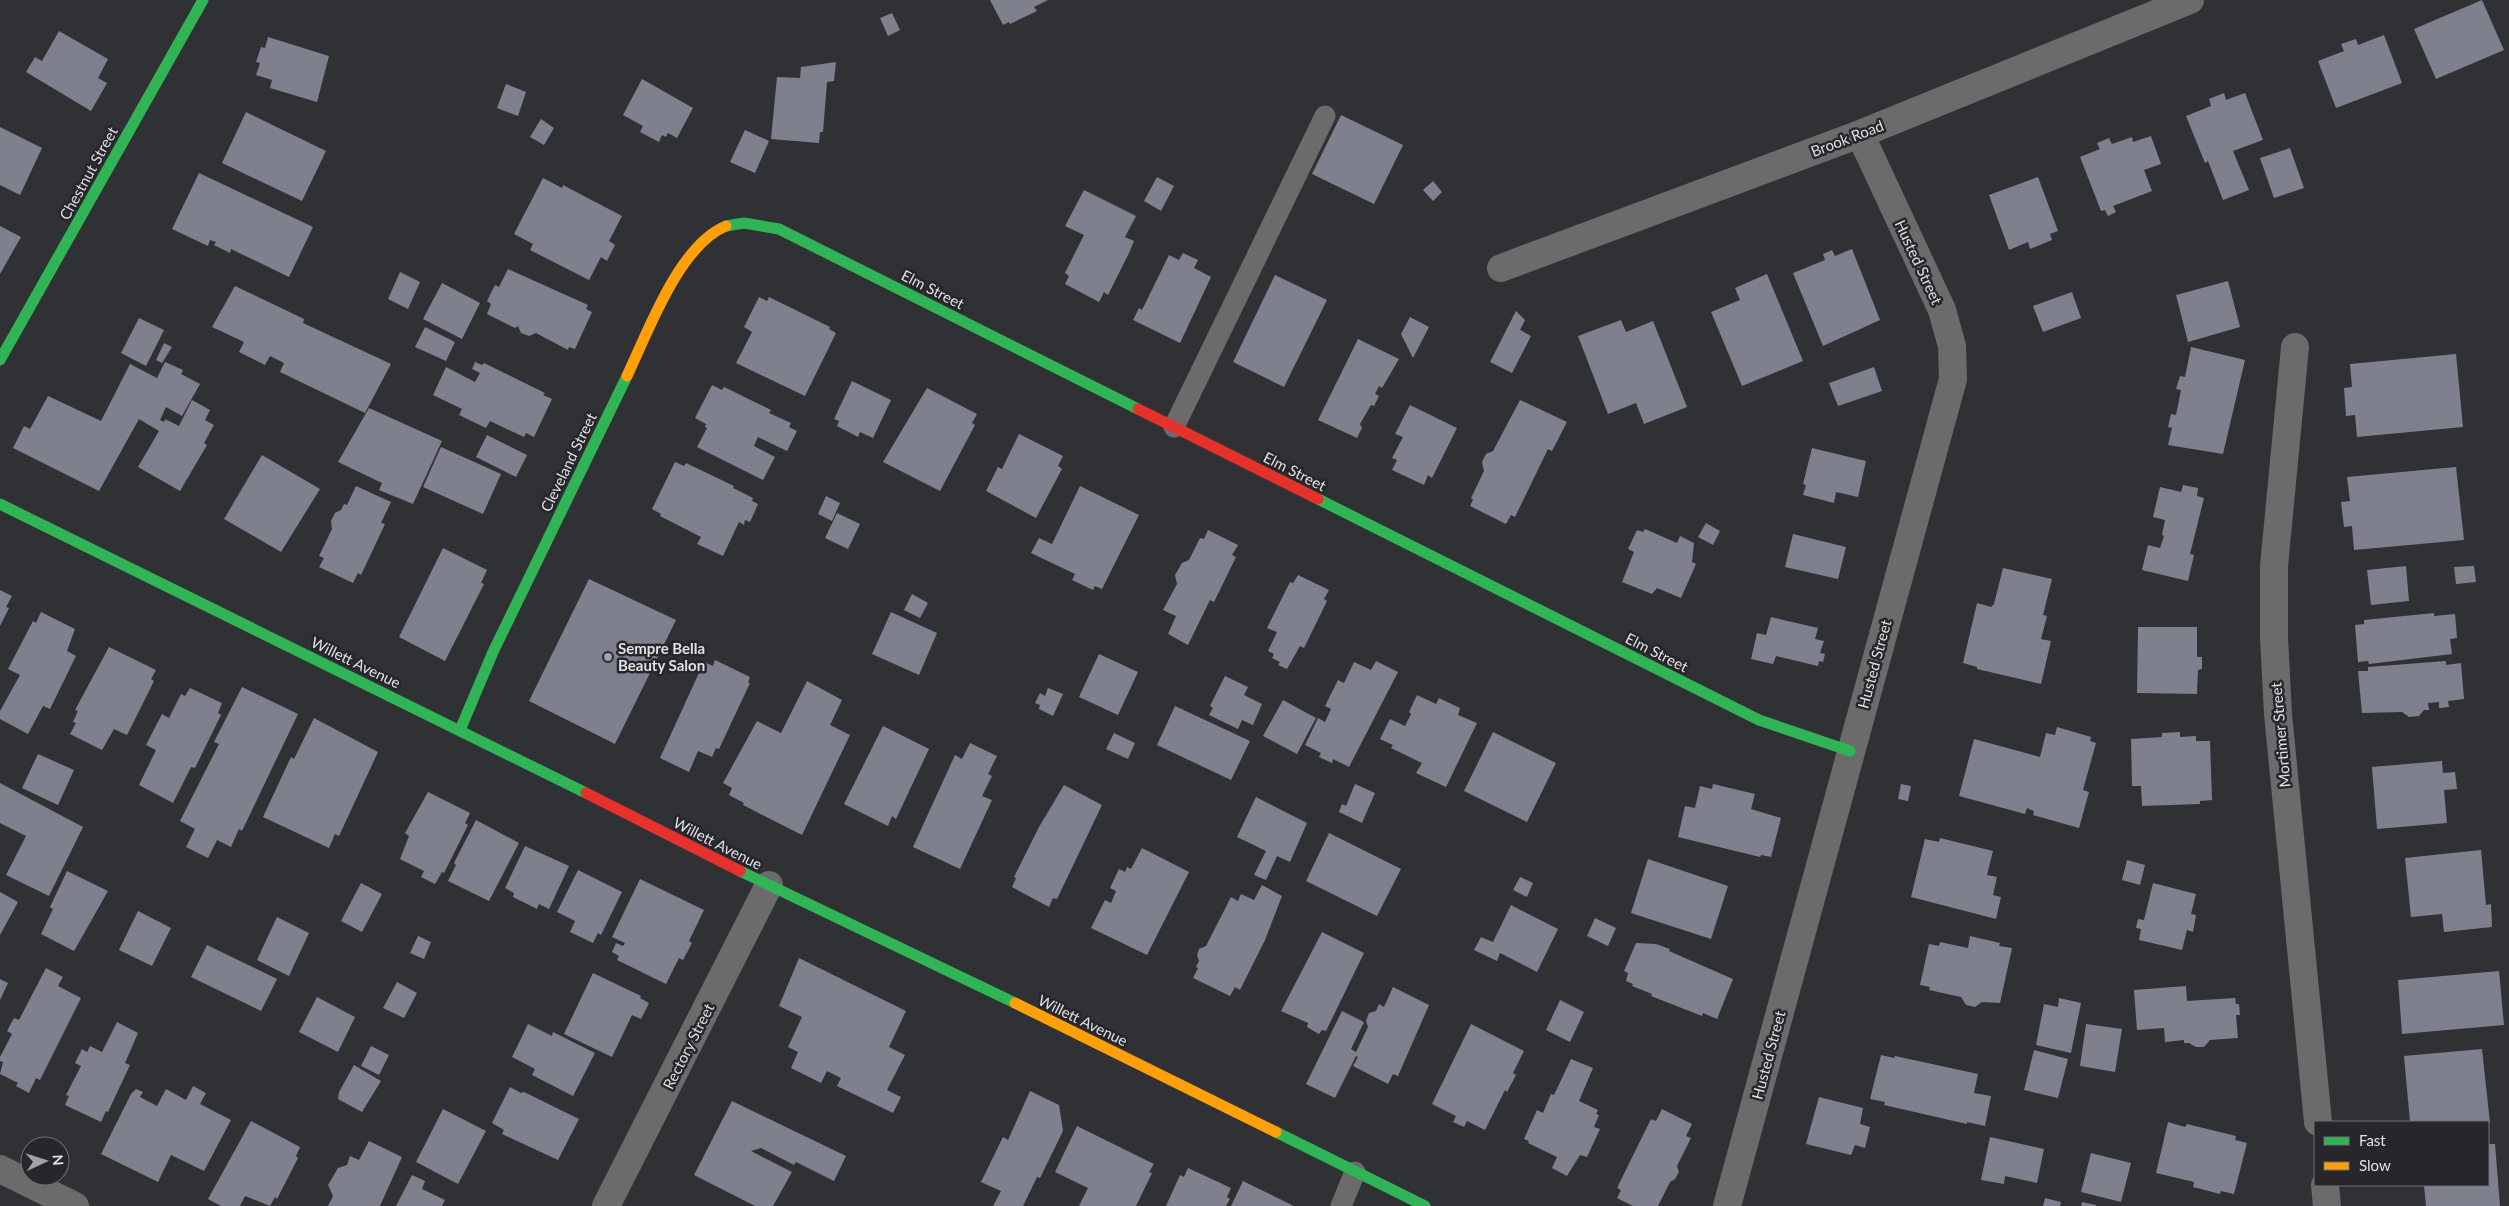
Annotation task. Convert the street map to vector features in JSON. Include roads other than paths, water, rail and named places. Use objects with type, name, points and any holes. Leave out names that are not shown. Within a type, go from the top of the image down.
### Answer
[{"type":"street","name":"Chestnut Street","points":[[0,360],[203,0]]},
{"type":"street","name":"Brook Road","points":[[1501,268],[1860,134],[2181,2]]},
{"type":"street","name":"Husted Street","points":[[1727,1206],[1953,379],[1952,346],[1942,310],[1860,134]]},
{"type":"street","name":"Elm Street","points":[[727,224],[753,222],[779,229],[1758,720],[1850,751]]},
{"type":"street","name":"Cleveland Street","points":[[460,730],[493,652],[678,270],[716,230],[727,224]]},
{"type":"street","name":"Mortimer Street","points":[[2295,347],[2274,566],[2274,637],[2278,714],[2318,1121]]},
{"type":"street","name":"Willett Avenue","points":[[0,504],[460,730],[769,885],[1062,1026],[1425,1206]]},
{"type":"street","name":"Rectory Street","points":[[606,1206],[769,885]]},
{"type":"street","points":[[0,1169],[75,1206]]},
{"type":"street","points":[[2325,1186],[2327,1206]]},
{"type":"lane","points":[[1174,427],[1325,116]]},
{"type":"lane","points":[[1340,1206],[1355,1172]]},
{"type":"place","name":"Sempre Bella Beauty Salon","points":[[608,657]]}]
